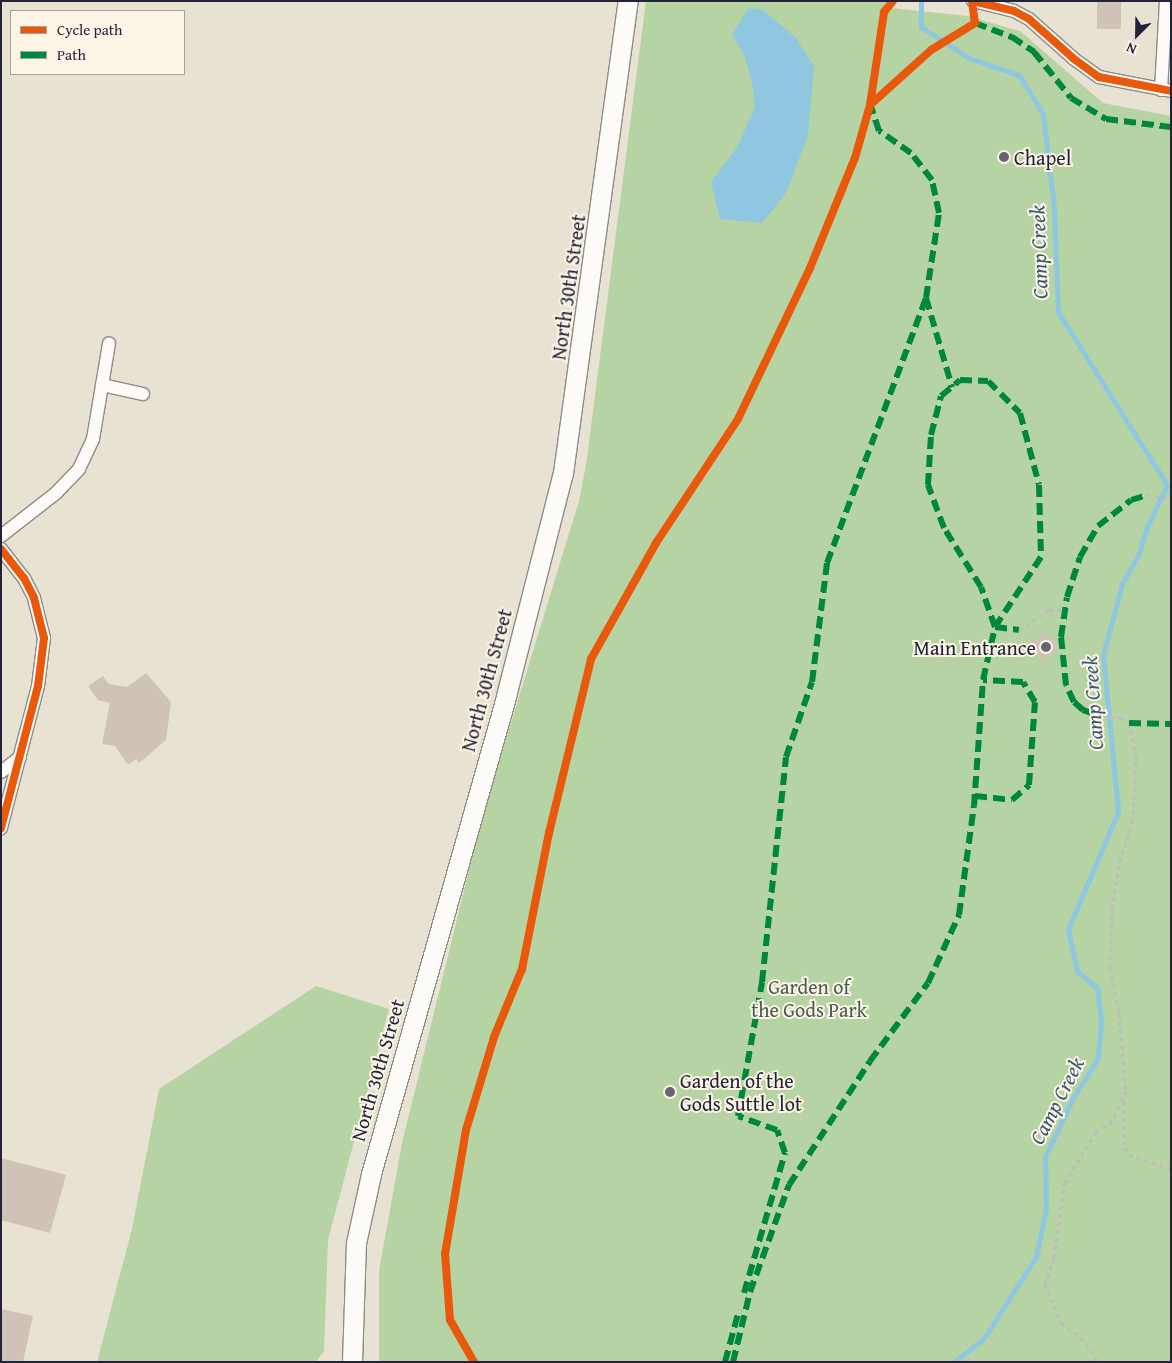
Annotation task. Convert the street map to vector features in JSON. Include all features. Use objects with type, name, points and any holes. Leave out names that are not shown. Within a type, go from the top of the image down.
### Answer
[{"type":"main road","name":"North 30th Street","points":[[352,1362],[356,1243],[370,1174],[506,696],[563,473],[628,1]]},
{"type":"street","points":[[974,1],[1014,11],[1029,19],[1074,59],[1099,77],[1166,90],[1166,1]]},
{"type":"street","points":[[1,536],[56,493],[79,469],[93,439],[109,343]]},
{"type":"street","points":[[102,385],[143,394]]},
{"type":"street","points":[[1,549],[24,578],[34,598],[44,638],[38,686],[1,828]]},
{"type":"street","points":[[1,772],[20,757]]},
{"type":"path","points":[[1148,495],[1171,499]]},
{"type":"path","points":[[1019,630],[1049,610],[1064,609]]},
{"type":"path","points":[[1094,714],[1123,718],[1129,723],[1137,772],[1134,820],[1119,865],[1112,908],[1110,968],[1119,1013],[1126,1091],[1124,1099],[1112,1121],[1096,1132],[1064,1182],[1054,1258],[1045,1284],[1061,1323],[1081,1336],[1098,1362]]},
{"type":"path","points":[[1124,1099],[1125,1148],[1129,1154],[1171,1169]]},
{"type":"green space","name":"Garden of the Gods Park","points":[[646,1],[885,1],[891,8],[968,16],[1020,31],[1103,103],[1171,116],[1171,1362],[379,1362],[379,1271],[402,1143],[481,821],[579,501],[586,465]]},
{"type":"green space","points":[[316,986],[389,1009],[328,1240],[324,1351],[316,1362],[97,1362],[132,1229],[159,1089]]},
{"type":"water","points":[[749,8],[763,10],[795,37],[814,66],[808,135],[786,193],[762,223],[720,219],[711,182],[738,146],[755,106],[752,82],[744,55],[732,34]]},
{"type":"building","points":[[1097,1],[1121,1],[1121,29],[1097,29]]},
{"type":"building","name":"Main Entrance","points":[[1044,632],[1061,647],[1042,660],[1025,638],[1038,641]]},
{"type":"building","points":[[146,673],[171,702],[166,740],[139,763],[136,759],[128,765],[115,746],[102,744],[110,703],[98,700],[88,686],[103,676],[109,684],[127,687]]},
{"type":"building","points":[[1,1158],[66,1175],[50,1233],[1,1220]]},
{"type":"building","points":[[1,1309],[33,1316],[23,1362],[1,1362]]},
{"type":"waterway","name":"Camp Creek","points":[[921,1],[921,27],[969,58],[1019,75],[1043,114],[1054,208],[1058,312],[1167,485],[1147,527],[1139,554],[1122,584],[1103,655],[1118,812],[1068,929],[1077,971],[1097,988],[1101,1022],[1098,1058],[1073,1098],[1045,1157],[1046,1208],[1036,1257],[984,1338],[954,1362]]},
{"type":"marked path","points":[[975,23],[1012,37],[1034,52],[1071,98],[1106,119],[1171,127]]},
{"type":"marked path","points":[[744,1293],[785,1153],[777,1130],[738,1116],[762,982],[786,757],[812,682],[827,563],[926,298],[939,213],[932,180],[911,153],[879,131],[871,107]]},
{"type":"marked path","points":[[926,298],[952,387]]},
{"type":"marked path","points":[[733,1362],[750,1292],[789,1185],[870,1061],[928,983],[959,915],[974,806],[983,680],[995,627],[981,587],[944,528],[928,485],[931,435],[941,396],[960,380],[988,381],[1020,413],[1039,485],[1041,557],[995,627],[1019,630]]},
{"type":"marked path","points":[[1094,714],[1083,710],[1074,702],[1066,685],[1061,637],[1067,597],[1080,557],[1098,526],[1131,500],[1147,495]]},
{"type":"marked path","points":[[975,796],[1012,800],[1029,785],[1035,702],[1023,682],[983,680]]},
{"type":"marked path","points":[[1129,723],[1171,724]]},
{"type":"marked path","points":[[725,1362],[739,1310]]},
{"type":"cycle path","points":[[474,1362],[450,1320],[445,1254],[466,1130],[494,1037],[522,969],[549,833],[591,659],[656,543],[738,419],[810,268],[855,158],[870,105],[884,12],[893,1]]},
{"type":"cycle path","points":[[870,105],[931,50],[975,23],[972,1]]},
{"type":"cycle path","points":[[973,1],[1014,11],[1029,19],[1074,59],[1099,77],[1171,91]]},
{"type":"cycle path","points":[[1,549],[24,578],[34,598],[44,638],[38,686],[1,828]]},
{"type":"place","name":"Chapel","points":[[1004,157]]},
{"type":"place","name":"Main Entrance","points":[[1046,647]]},
{"type":"place","name":"Garden of the Gods Suttle lot","points":[[670,1092]]}]
